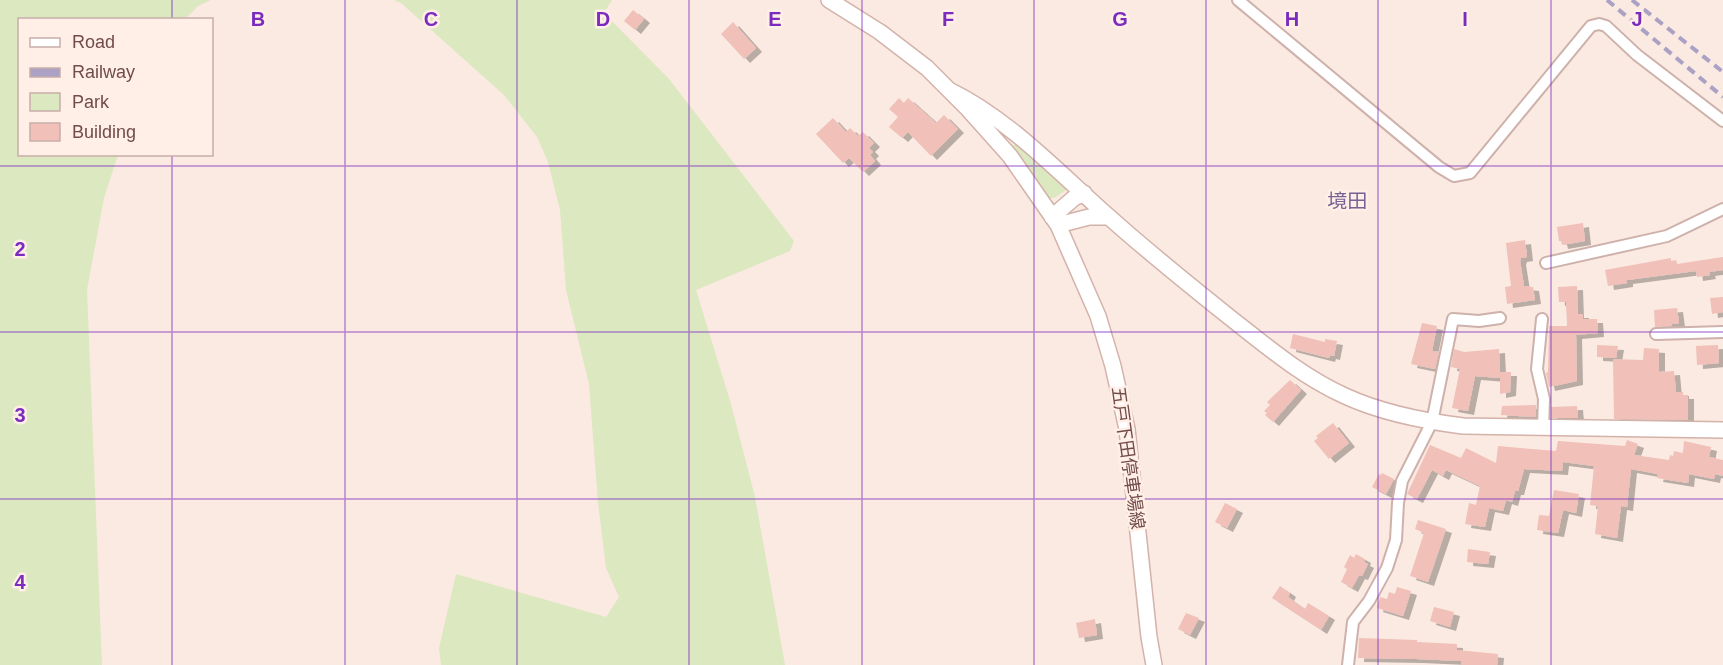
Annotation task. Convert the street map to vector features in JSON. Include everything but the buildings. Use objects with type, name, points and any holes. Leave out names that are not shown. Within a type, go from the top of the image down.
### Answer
[{"type":"street","name":"五戸下田停車場線","points":[[829,0],[849,5],[927,68],[1010,156],[1055,221],[1098,316],[1113,366],[1127,429],[1154,665]]},
{"type":"street","points":[[1238,0],[1439,167],[1454,176],[1470,173],[1591,26],[1599,24],[1606,26],[1637,55],[1723,121]]},
{"type":"street","points":[[949,90],[975,102],[1084,193],[1171,270],[1284,360],[1344,395],[1382,410],[1432,422],[1463,426],[1723,430]]},
{"type":"street","points":[[1055,221],[1074,198],[1084,193]]},
{"type":"street","points":[[1546,263],[1667,236],[1723,209]]},
{"type":"street","points":[[1055,221],[1109,217]]},
{"type":"street","points":[[1348,665],[1353,622],[1369,601],[1387,568],[1396,540],[1402,481],[1432,422],[1453,319],[1479,321],[1500,318]]},
{"type":"street","points":[[1542,319],[1537,369],[1544,399],[1543,428]]},
{"type":"street","points":[[1656,334],[1723,332]]},
{"type":"green space","points":[[0,0],[211,0],[198,6],[186,18],[18,18],[18,156],[118,156],[104,198],[87,290],[102,665],[0,665]]},
{"type":"green space","points":[[394,0],[612,0],[604,13],[669,79],[794,241],[790,251],[696,290],[731,404],[755,497],[785,665],[441,665],[439,648],[456,574],[606,617],[619,597],[606,568],[598,503],[589,384],[566,290],[560,210],[548,162],[537,137],[504,95],[401,3]]},
{"type":"green space","points":[[1017,143],[1066,185],[1065,191],[1054,198],[1048,198],[1012,146]]},
{"type":"railway","points":[[1607,0],[1723,97]]},
{"type":"railway","points":[[1632,0],[1723,72]]},
{"type":"district","name":"境田","points":[[1347,201]]}]
